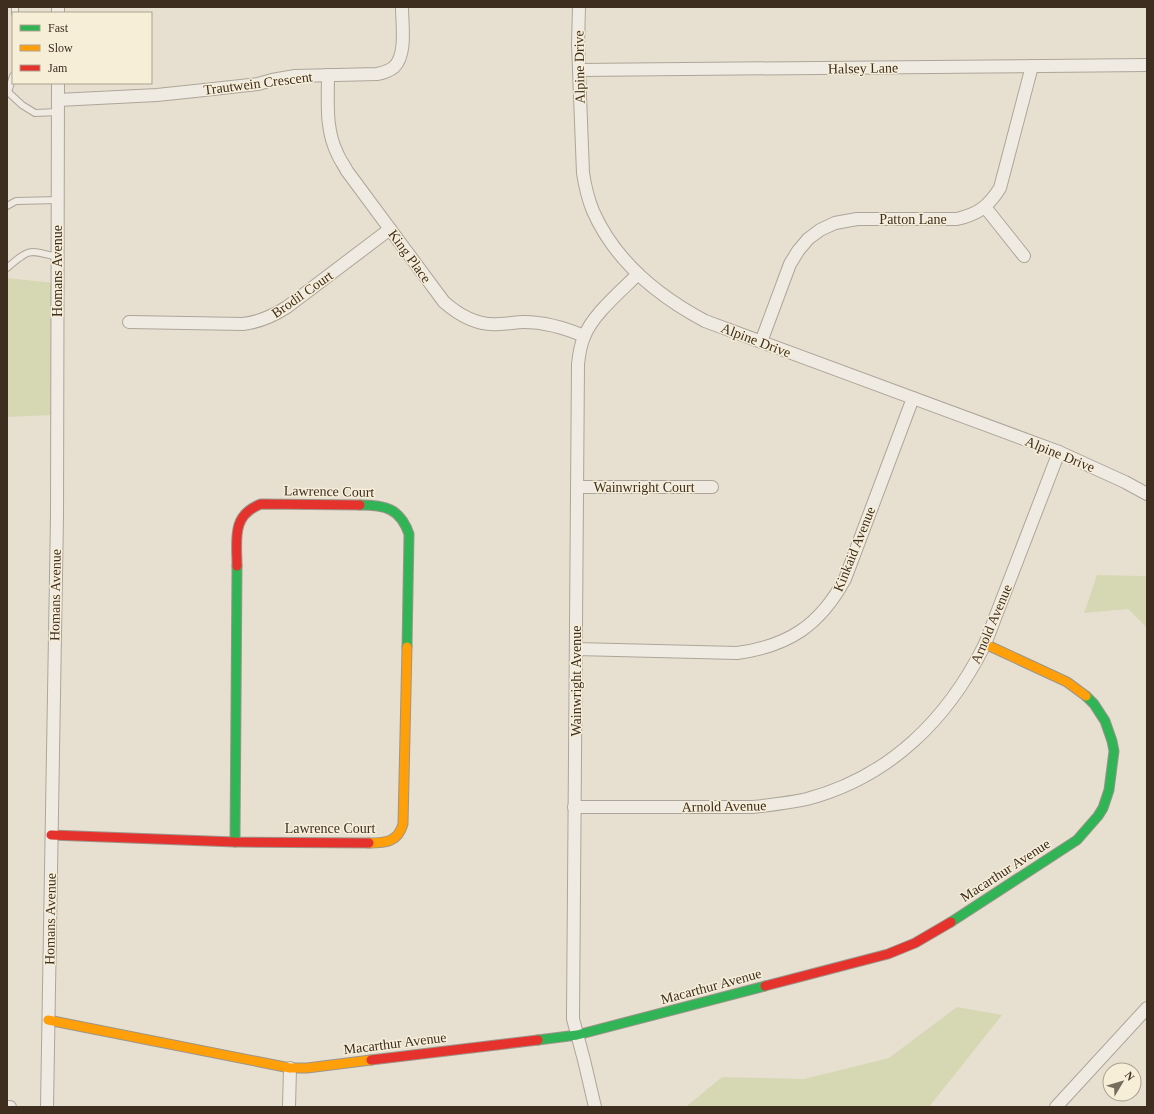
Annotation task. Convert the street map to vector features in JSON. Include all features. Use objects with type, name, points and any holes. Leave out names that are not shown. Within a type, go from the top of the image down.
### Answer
[{"type":"street","name":"Trautwein Crescent","points":[[58,100],[172,94],[258,84],[295,76],[376,74],[386,72],[394,67],[399,60],[402,50],[402,7]]},
{"type":"street","name":"Alpine Drive","points":[[578,7],[583,172],[587,192],[593,211],[606,234],[620,254],[656,291],[704,321],[1059,452],[1126,482],[1147,494]]},
{"type":"street","name":"Halsey Lane","points":[[579,70],[1147,65]]},
{"type":"street","name":"Patton Lane","points":[[761,342],[790,264],[803,245],[820,230],[835,223],[857,219],[957,219],[970,216],[985,207],[1000,188],[1032,66]]},
{"type":"street","name":"King Place","points":[[328,75],[328,120],[331,139],[338,155],[347,171],[444,302],[454,311],[481,323],[498,325],[524,322],[546,324],[565,328],[584,336]]},
{"type":"street","name":"Homans Avenue","points":[[46,1107],[57,517],[58,84]]},
{"type":"street","points":[[985,207],[1024,256]]},
{"type":"street","name":"Brodil Court","points":[[129,322],[243,324],[259,322],[274,316],[287,307],[390,229]]},
{"type":"street","name":"Wainwright Avenue","points":[[595,1107],[573,1019],[578,364],[584,336],[596,317],[638,274]]},
{"type":"street","name":"Kinkaid Avenue","points":[[576,649],[737,653],[757,650],[794,636],[810,624],[824,610],[845,579],[913,398]]},
{"type":"street","name":"Arnold Avenue","points":[[574,807],[753,807],[780,804],[807,799],[858,780],[882,766],[904,750],[943,712],[961,687],[985,644],[1059,452]]},
{"type":"street","name":"Wainwright Court","points":[[577,488],[712,487]]},
{"type":"street","name":"Lawrence Court","points":[[51,835],[235,842],[385,843],[394,839],[400,833],[404,825],[408,534],[406,525],[400,516],[393,510],[384,506],[374,505],[261,504],[251,507],[244,513],[239,522],[237,537],[235,842]]},
{"type":"street","name":"Macarthur Avenue","points":[[48,1020],[290,1068],[307,1068],[577,1035],[888,954],[915,943],[941,929],[1077,840],[1089,830],[1099,816],[1107,800],[1112,784],[1114,751],[1111,736],[1104,720],[1095,706],[1085,694],[1071,684],[985,644]]},
{"type":"street","points":[[1056,1107],[1147,1008]]},
{"type":"street","points":[[289,1107],[290,1068]]},
{"type":"lane","points":[[12,78],[7,91],[22,105],[35,113],[58,112]]},
{"type":"lane","points":[[7,206],[16,202],[58,200]]},
{"type":"lane","points":[[7,268],[24,253],[34,251],[57,257]]},
{"type":"green space","points":[[7,278],[54,283],[54,415],[7,417]]},
{"type":"green space","points":[[1097,575],[1147,576],[1147,628],[1128,609],[1084,613]]},
{"type":"green space","points":[[957,1007],[1002,1015],[929,1107],[687,1106],[722,1077],[804,1079],[889,1058]]},
{"type":"traffic: fast","points":[[360,505],[384,507],[396,513],[401,518],[409,534],[407,647]]},
{"type":"traffic: fast","points":[[235,842],[237,566]]},
{"type":"traffic: fast","points":[[951,922],[1077,840],[1103,808],[1109,790],[1114,751],[1105,721],[1094,704],[1086,696]]},
{"type":"traffic: fast","points":[[538,1040],[577,1035],[765,986]]},
{"type":"traffic: slow","points":[[985,644],[1067,682],[1086,696]]},
{"type":"traffic: slow","points":[[369,843],[381,843],[395,838],[401,830],[403,824],[407,647]]},
{"type":"traffic: slow","points":[[48,1020],[290,1068],[307,1068],[371,1060]]},
{"type":"traffic: jam","points":[[237,566],[237,538],[240,522],[251,509],[261,504],[360,505]]},
{"type":"traffic: jam","points":[[51,835],[235,842],[369,843]]},
{"type":"traffic: jam","points":[[765,986],[888,954],[915,943],[951,922]]},
{"type":"traffic: jam","points":[[371,1060],[538,1040]]}]
